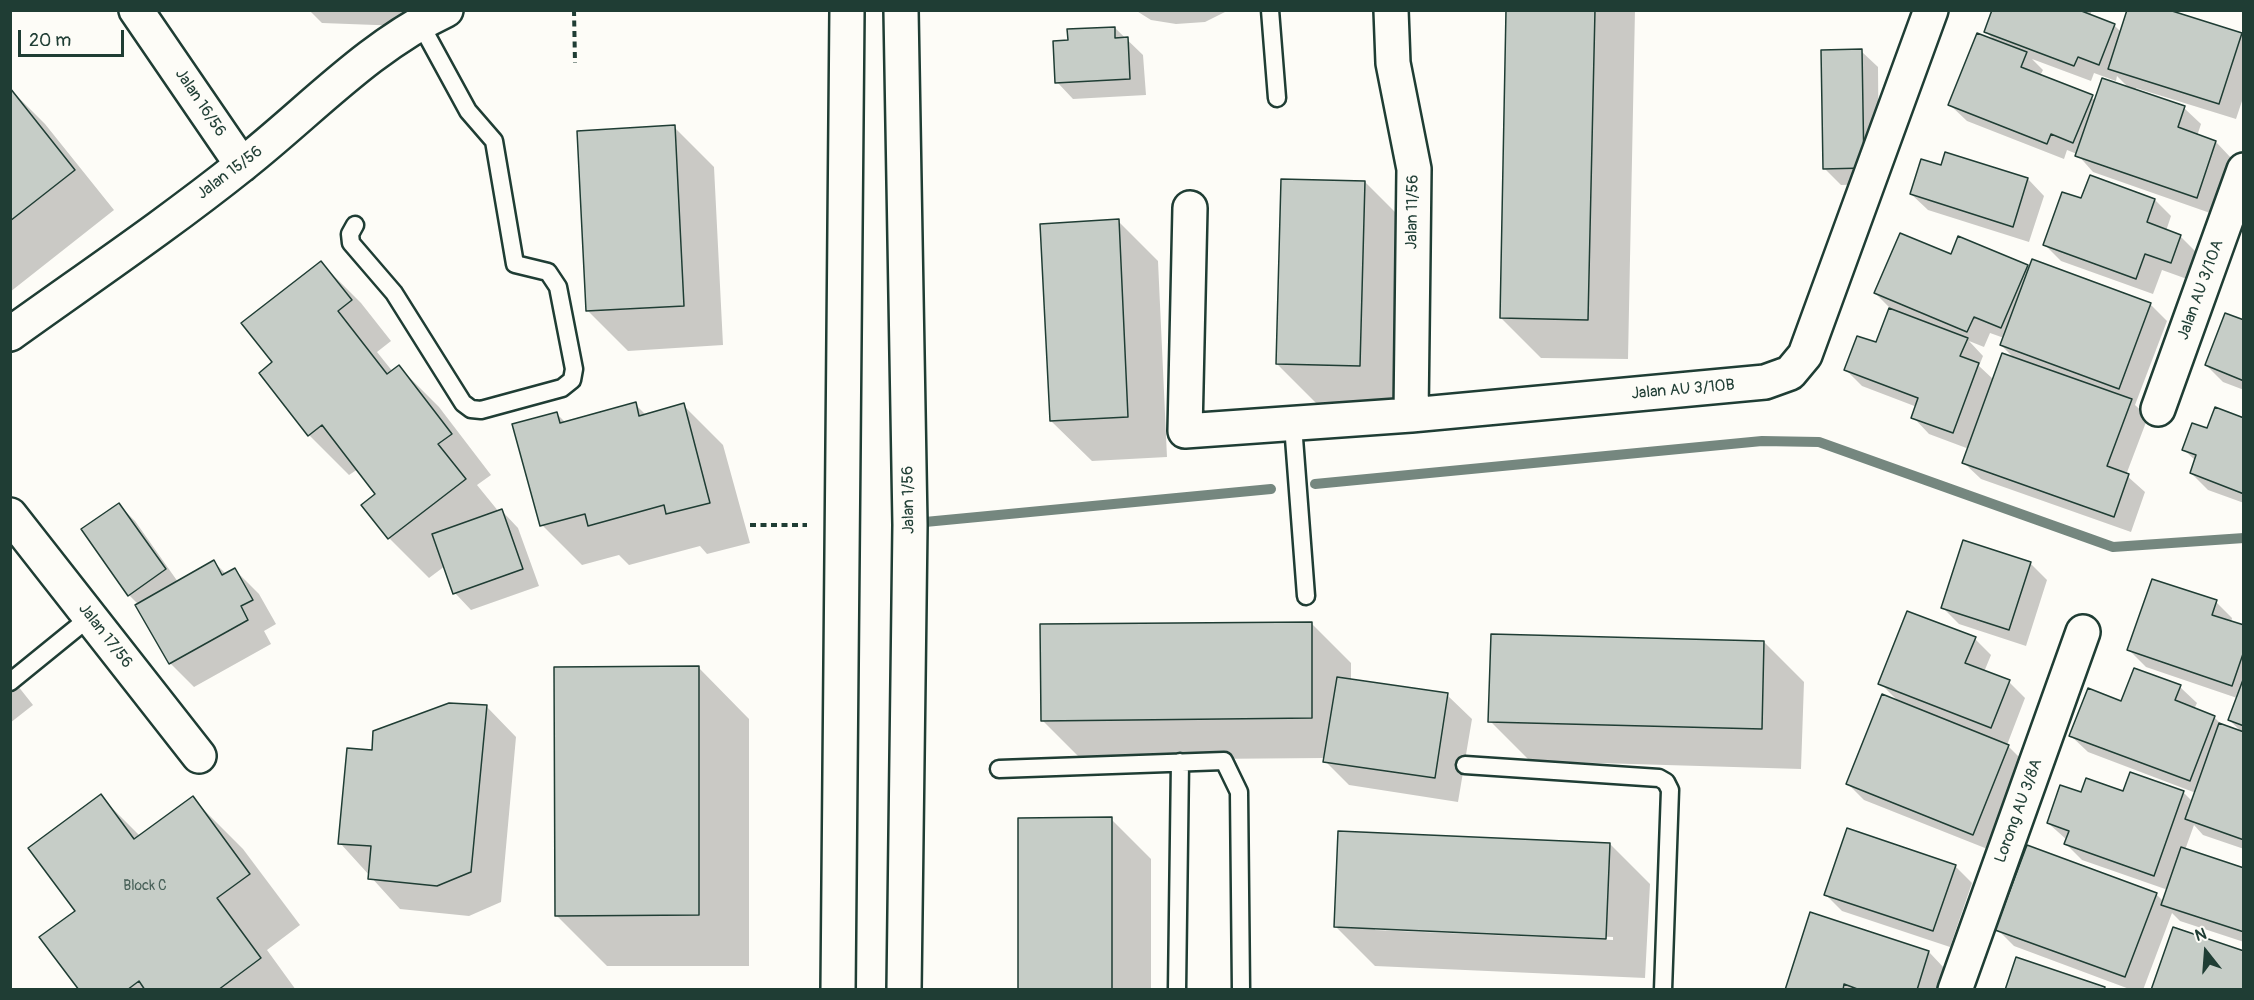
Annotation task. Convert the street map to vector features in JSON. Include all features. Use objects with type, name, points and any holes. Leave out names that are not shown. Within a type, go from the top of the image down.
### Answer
[{"type":"street","name":"Jalan 16/56","points":[[136,10],[242,165]]},
{"type":"street","points":[[838,990],[847,10]]},
{"type":"street","name":"Jalan 1/56","points":[[901,10],[910,525],[904,990]]},
{"type":"street","name":"Jalan 11/56","points":[[1391,10],[1393,63],[1414,169],[1411,415]]},
{"type":"street","name":"Jalan AU 3/10B","points":[[1190,208],[1185,431],[1293,425],[1765,382],[1790,373],[1805,356],[1931,10]]},
{"type":"street","name":"Jalan 15/56","points":[[10,334],[242,165],[352,72],[433,16]]},
{"type":"street","name":"Jalan AU 3/10A","points":[[2158,409],[2244,170]]},
{"type":"street","name":"Jalan 17/56","points":[[10,515],[199,756]]},
{"type":"street","name":"Lorong AU 3/8A","points":[[1955,990],[2083,632]]},
{"type":"lane","points":[[1270,10],[1277,98]]},
{"type":"lane","points":[[355,225],[350,234],[351,243],[394,293],[463,403],[471,409],[481,410],[562,388],[572,380],[574,369],[558,286],[548,272],[515,264],[494,141],[468,111],[433,16]]},
{"type":"lane","points":[[1293,425],[1306,596]]},
{"type":"lane","points":[[12,677],[90,617]]},
{"type":"lane","points":[[999,769],[1224,761],[1239,792],[1241,990]]},
{"type":"lane","points":[[1177,990],[1180,762]]},
{"type":"lane","points":[[1465,765],[1659,778],[1666,782],[1670,790],[1663,990]]},
{"type":"path","points":[[574,10],[576,63]]},
{"type":"path","points":[[750,525],[842,525]]},
{"type":"building","points":[[1506,10],[1595,10],[1588,320],[1500,318]]},
{"type":"building","points":[[1992,10],[2079,10],[2115,24],[2099,65],[2078,57],[2074,66],[1984,32]]},
{"type":"building","points":[[2127,10],[2169,10],[2242,33],[2219,104],[2108,69]]},
{"type":"building","points":[[1115,27],[1115,38],[1128,37],[1130,79],[1055,83],[1053,41],[1068,40],[1067,29]]},
{"type":"building","points":[[1977,33],[2027,52],[2021,67],[2093,95],[2073,143],[2051,134],[2047,144],[1948,105]]},
{"type":"building","points":[[1862,49],[1864,168],[1823,169],[1821,50]]},
{"type":"building","points":[[2102,78],[2185,106],[2178,127],[2216,141],[2197,198],[2075,156]]},
{"type":"building","points":[[10,88],[75,170],[10,221]]},
{"type":"building","points":[[675,125],[684,306],[586,311],[577,131]]},
{"type":"building","points":[[1945,152],[2028,178],[2013,227],[1910,194],[1921,159],[1941,165]]},
{"type":"building","points":[[2090,175],[2155,199],[2147,222],[2181,235],[2171,263],[2145,254],[2136,279],[2043,245],[2062,192],[2081,198]]},
{"type":"building","points":[[1281,179],[1365,181],[1360,366],[1276,364]]},
{"type":"building","points":[[1119,219],[1128,417],[1050,421],[1040,224]]},
{"type":"building","points":[[1900,233],[1951,254],[1958,236],[2028,265],[2001,328],[1974,317],[1967,332],[1874,293]]},
{"type":"building","points":[[2032,259],[2151,303],[2119,389],[2000,345]]},
{"type":"building","points":[[321,261],[352,300],[338,311],[387,374],[399,365],[452,434],[438,444],[466,479],[388,539],[361,505],[375,494],[322,425],[308,436],[259,373],[272,362],[241,323]]},
{"type":"building","points":[[1889,308],[1968,338],[1960,356],[1979,363],[1953,433],[1911,418],[1918,398],[1844,370],[1857,336],[1876,342]]},
{"type":"building","points":[[2225,313],[2244,320],[2244,381],[2205,365]]},
{"type":"building","points":[[2002,353],[2132,399],[2107,466],[2129,474],[2114,517],[1962,463]]},
{"type":"building","points":[[636,402],[639,416],[684,403],[710,503],[666,514],[664,505],[588,526],[585,514],[540,526],[512,424],[557,412],[560,423]]},
{"type":"building","points":[[2215,407],[2244,418],[2244,494],[2190,473],[2196,455],[2182,450],[2192,423],[2207,428]]},
{"type":"building","points":[[119,503],[166,569],[128,596],[81,529]]},
{"type":"building","points":[[502,509],[523,569],[453,594],[432,534]]},
{"type":"building","points":[[1963,540],[2031,562],[2009,630],[1941,608]]},
{"type":"building","points":[[214,560],[222,575],[235,568],[253,600],[241,606],[248,620],[169,664],[135,605]]},
{"type":"building","points":[[2152,579],[2217,600],[2212,615],[2244,625],[2244,651],[2232,686],[2127,650]]},
{"type":"building","points":[[1907,611],[1976,637],[1965,663],[2010,680],[1991,728],[1878,684]]},
{"type":"building","points":[[1312,622],[1312,718],[1041,721],[1040,624]]},
{"type":"building","points":[[1491,634],[1764,641],[1762,729],[1488,722]]},
{"type":"building","points":[[699,666],[699,915],[555,916],[554,667]]},
{"type":"building","points":[[2134,668],[2181,685],[2175,700],[2215,716],[2190,781],[2069,736],[2088,688],[2121,701]]},
{"type":"building","points":[[1337,677],[1448,693],[1435,778],[1323,762]]},
{"type":"building","points":[[2244,677],[2244,726],[2228,720]]},
{"type":"building","points":[[1882,694],[2009,745],[1973,835],[1846,784]]},
{"type":"building","points":[[449,703],[487,705],[471,872],[437,886],[368,879],[371,846],[338,844],[347,748],[372,750],[373,731]]},
{"type":"building","points":[[2219,723],[2244,732],[2244,840],[2185,819]]},
{"type":"building","points":[[2130,772],[2184,791],[2154,876],[2064,844],[2069,831],[2047,823],[2060,785],[2081,792],[2086,778],[2123,791]]},
{"type":"building","points":[[101,794],[134,839],[193,796],[250,874],[217,898],[261,958],[218,990],[145,990],[139,981],[127,990],[79,990],[39,937],[75,911],[28,848]]},
{"type":"building","points":[[1112,817],[1112,990],[1018,990],[1018,818]]},
{"type":"building","points":[[1847,828],[1956,865],[1933,931],[1824,895]]},
{"type":"building","points":[[1338,831],[1610,843],[1606,939],[1334,927]]},
{"type":"building","points":[[2027,845],[2157,893],[2125,977],[1995,930]]},
{"type":"building","points":[[2181,847],[2244,868],[2244,932],[2161,905]]},
{"type":"building","points":[[1810,912],[1929,951],[1917,990],[1860,990],[1844,984],[1843,990],[1785,990]]},
{"type":"building","points":[[2173,927],[2244,951],[2244,990],[2151,990]]},
{"type":"building","points":[[2016,957],[2105,987],[2104,990],[2005,990]]},
{"type":"waterway","points":[[1315,484],[1762,441],[1819,442],[2113,547],[2244,538]]},
{"type":"waterway","points":[[925,522],[1271,489]]}]
